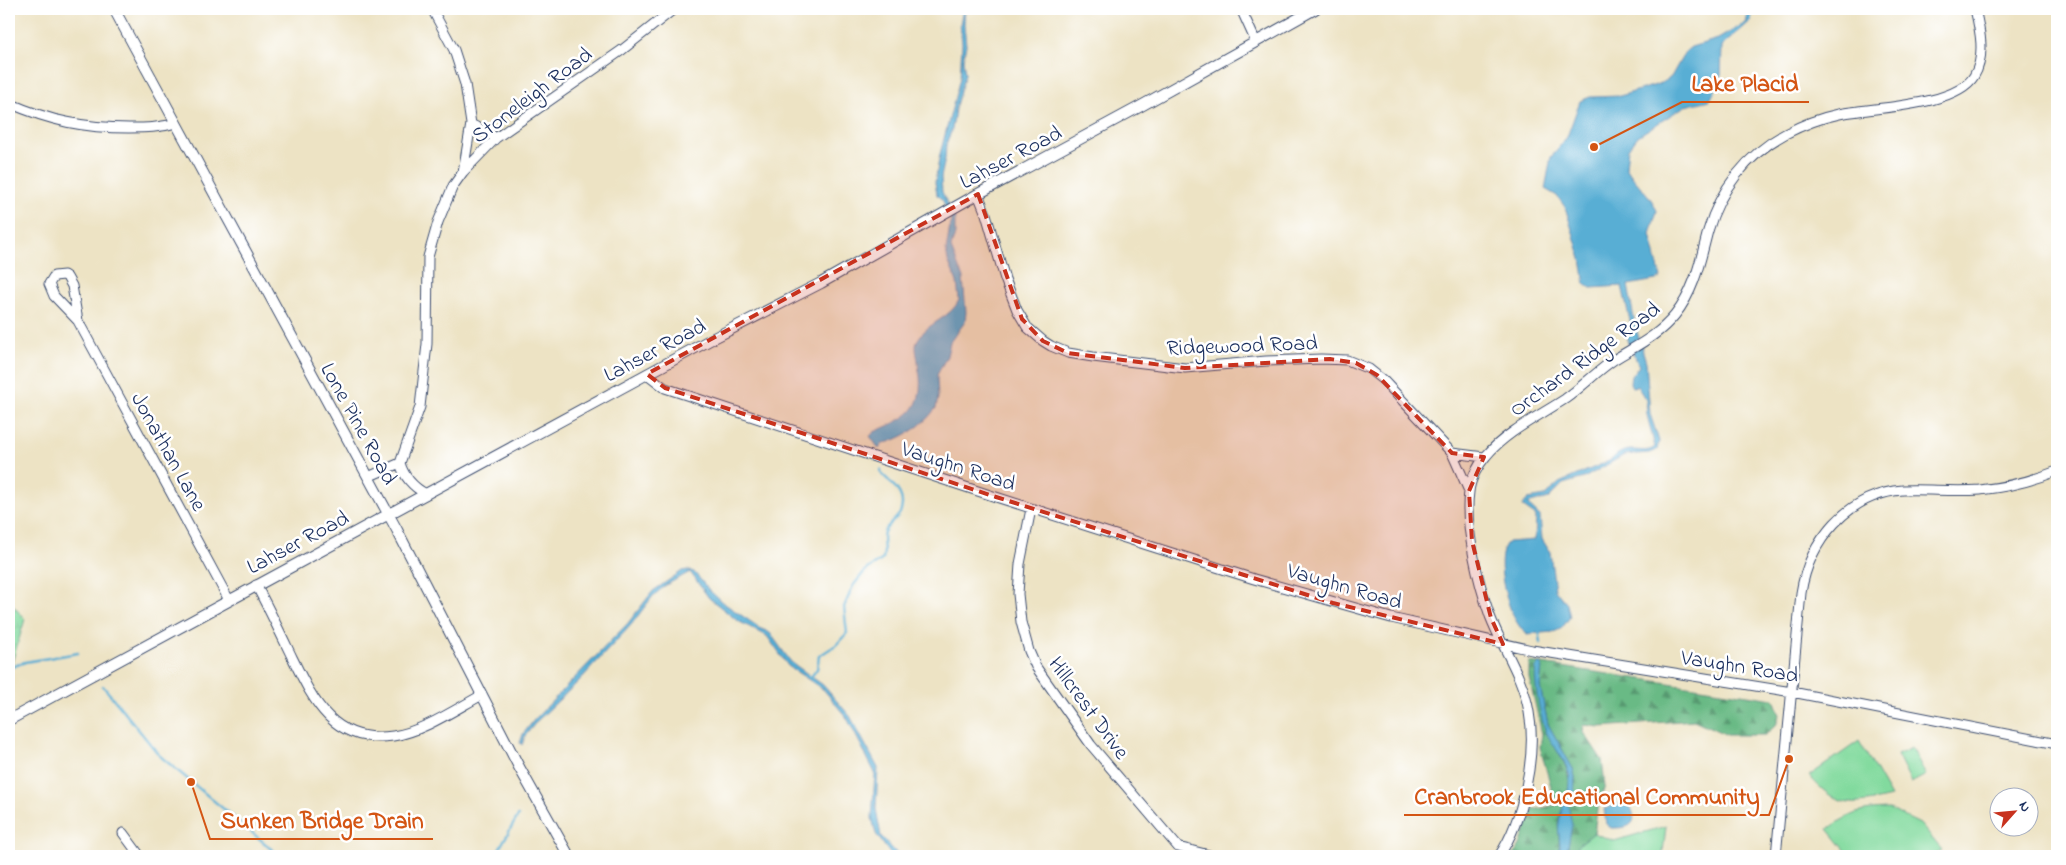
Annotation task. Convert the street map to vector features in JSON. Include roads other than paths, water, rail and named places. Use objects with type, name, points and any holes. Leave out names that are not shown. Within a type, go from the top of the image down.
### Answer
[{"type":"street","name":"Lone Pine Road","points":[[114,9],[388,514],[531,790],[569,856]]},
{"type":"street","points":[[432,9],[454,50],[464,80],[472,124],[463,172]]},
{"type":"street","name":"Stoneleigh Road","points":[[400,463],[420,407],[427,344],[428,257],[438,222],[453,186],[463,172],[496,138],[622,50],[674,9]]},
{"type":"street","points":[[1241,9],[1256,42]]},
{"type":"street","name":"Lahser Road","points":[[9,720],[647,374],[821,284],[978,194],[1315,9]]},
{"type":"street","name":"Orchard Ridge Road","points":[[1499,856],[1509,839],[1520,806],[1528,770],[1531,737],[1530,712],[1512,660],[1491,618],[1475,560],[1470,522],[1469,491],[1484,458],[1512,433],[1567,397],[1601,369],[1661,330],[1682,305],[1697,276],[1711,222],[1732,179],[1747,162],[1768,144],[1787,133],[1824,118],[1935,99],[1957,92],[1974,77],[1980,60],[1980,34],[1975,9]]},
{"type":"street","points":[[9,103],[52,120],[83,126],[156,128],[176,124]]},
{"type":"street","points":[[472,124],[496,138]]},
{"type":"street","name":"Ridgewood Road","points":[[978,194],[986,214],[1004,279],[1017,310],[1028,327],[1051,346],[1068,353],[1093,358],[1185,368],[1266,362],[1347,360],[1369,369],[1384,381],[1452,453],[1469,491]]},
{"type":"street","name":"Jonathan Lane","points":[[78,321],[71,281],[64,275],[54,276],[49,284],[51,292],[78,321],[228,600]]},
{"type":"street","name":"Vaughn Road","points":[[647,374],[665,388],[1031,509],[1333,603],[1532,650],[1792,692],[2057,744]]},
{"type":"street","points":[[1452,453],[1484,458]]},
{"type":"street","points":[[368,477],[400,463],[404,474],[412,485],[426,494]]},
{"type":"street","points":[[1776,856],[1792,692],[1795,638],[1803,580],[1814,551],[1841,516],[1867,500],[1892,492],[1995,488],[2032,481],[2057,471]]},
{"type":"street","name":"Hillcrest Drive","points":[[1031,509],[1020,564],[1018,594],[1021,622],[1032,659],[1042,678],[1091,745],[1178,847],[1183,856]]},
{"type":"street","points":[[256,585],[310,694],[323,712],[346,730],[381,737],[406,733],[482,695]]},
{"type":"street","points":[[124,832],[140,856]]},
{"type":"street","points":[[1178,847],[1213,856]]},
{"type":"water","points":[[963,9],[965,9],[966,45],[963,60],[965,74],[955,109],[952,129],[946,145],[941,177],[942,192],[955,219],[955,234],[951,248],[963,278],[965,322],[950,342],[947,356],[937,375],[938,398],[936,408],[912,430],[882,444],[879,449],[870,436],[874,432],[902,419],[914,407],[918,399],[920,377],[916,347],[918,339],[927,328],[951,311],[959,300],[957,282],[946,251],[951,220],[943,201],[937,195],[935,182],[940,154],[960,78],[962,43],[960,24]]},
{"type":"water","points":[[1746,9],[1753,9],[1751,21],[1722,46],[1721,79],[1710,100],[1685,106],[1638,136],[1628,149],[1626,167],[1651,199],[1657,211],[1650,234],[1661,278],[1628,285],[1635,325],[1646,362],[1650,414],[1659,441],[1657,450],[1649,453],[1624,455],[1584,478],[1563,484],[1549,498],[1527,504],[1540,516],[1542,539],[1550,552],[1555,590],[1567,604],[1570,617],[1562,628],[1554,632],[1527,634],[1520,628],[1514,617],[1504,590],[1501,561],[1503,550],[1508,542],[1535,540],[1536,516],[1522,506],[1528,499],[1545,496],[1559,483],[1611,460],[1623,451],[1645,451],[1655,447],[1647,415],[1646,400],[1637,386],[1632,387],[1630,383],[1631,376],[1639,366],[1627,340],[1631,325],[1622,286],[1591,288],[1585,284],[1581,259],[1565,207],[1557,196],[1545,189],[1551,157],[1567,137],[1580,101],[1590,97],[1620,96],[1659,84],[1671,77],[1685,52],[1691,47],[1718,39],[1747,22]]},
{"type":"water","points":[[682,571],[694,572],[722,602],[770,633],[791,662],[823,685],[850,716],[878,768],[876,809],[881,836],[899,856],[891,855],[876,834],[872,818],[875,773],[847,718],[824,690],[788,666],[767,636],[738,621],[709,598],[690,572],[666,585],[653,596],[631,625],[579,681],[537,721],[525,736],[522,745],[520,743],[523,734],[534,720],[628,623],[653,591]]},
{"type":"water","points":[[1540,663],[1542,665],[1540,687],[1548,724],[1573,769],[1575,777],[1574,798],[1568,804],[1572,825],[1566,856],[1559,856],[1559,826],[1570,780],[1567,769],[1547,734],[1542,720],[1535,673],[1536,667]]},
{"type":"water","points":[[1617,804],[1628,804],[1632,809],[1634,819],[1628,826],[1611,828],[1606,824],[1604,809]]},
{"type":"waterway","points":[[811,677],[817,669],[819,656],[836,645],[847,633],[844,607],[853,586],[865,571],[883,559],[884,532],[900,513],[902,506],[900,495],[894,485],[881,473],[881,470]]},
{"type":"waterway","points":[[1539,630],[1541,643]]},
{"type":"waterway","points":[[9,668],[25,662],[78,653]]},
{"type":"waterway","points":[[103,686],[160,756],[280,856]]},
{"type":"waterway","points":[[495,856],[518,816]]},
{"type":"place","name":"Lake Placid","points":[[1594,147]]},
{"type":"place","name":"Cranbrook Educational Community","points":[[1789,759]]},
{"type":"place","name":"Sunken Bridge Drain","points":[[191,782]]}]
